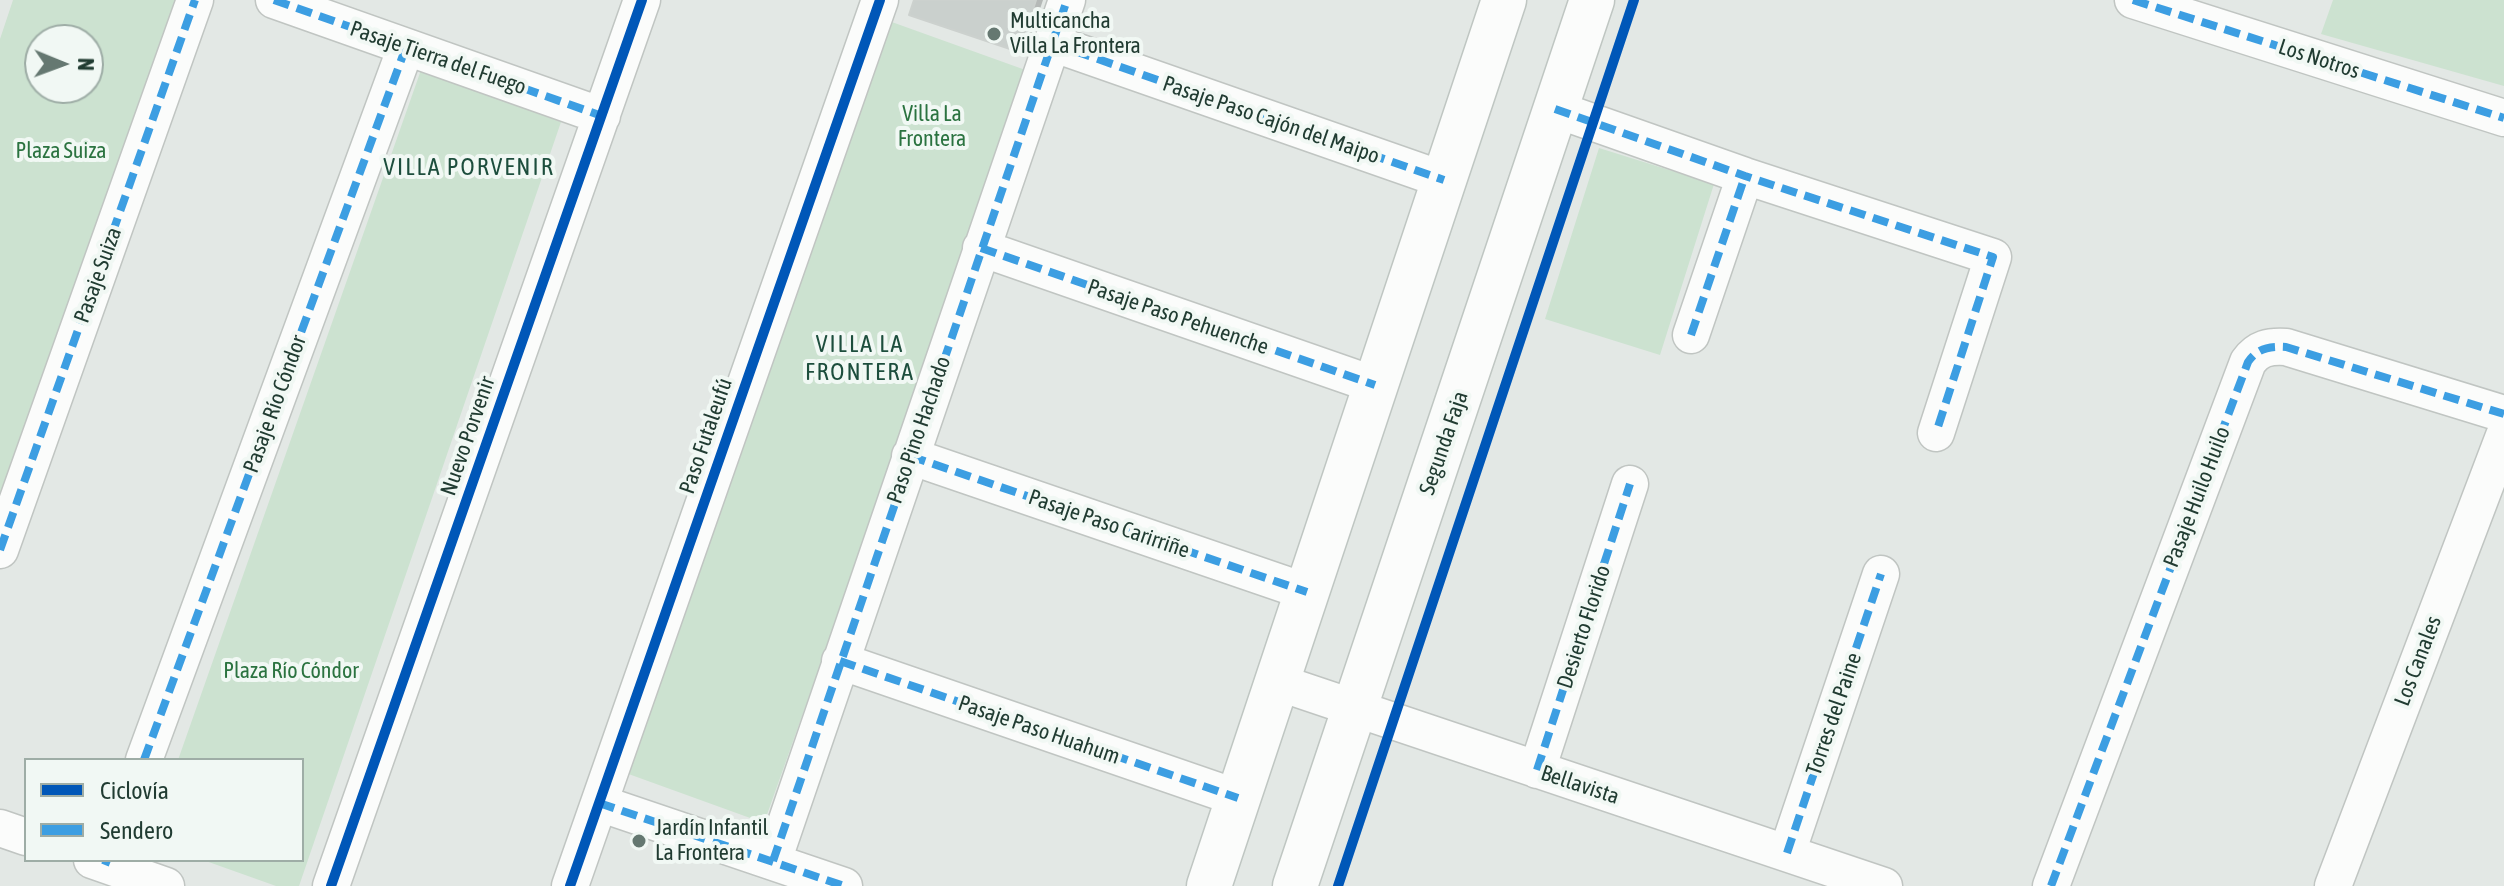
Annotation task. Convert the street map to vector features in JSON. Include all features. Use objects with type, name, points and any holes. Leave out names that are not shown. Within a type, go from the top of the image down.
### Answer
[{"type":"main road","points":[[1209,886],[1504,0]]},
{"type":"main road","name":"Segunda Faja","points":[[1295,886],[1592,0]]},
{"type":"street","name":"Pasaje Suiza","points":[[0,550],[195,0]]},
{"type":"street","name":"Pasaje Tierra del Fuego","points":[[274,0],[602,116]]},
{"type":"street","name":"Nuevo Porvenir","points":[[331,886],[642,0]]},
{"type":"street","name":"Paso Futaleufú","points":[[570,886],[880,0]]},
{"type":"street","name":"Paso Pino Hachado","points":[[773,861],[1067,0]]},
{"type":"street","name":"Los Notros","points":[[2133,0],[2504,118]]},
{"type":"street","name":"Pasaje Paso Cajón del Maipo","points":[[1052,43],[1444,180]]},
{"type":"street","name":"Pasaje Río Cóndor","points":[[145,758],[406,47]]},
{"type":"street","points":[[1555,109],[1745,176],[1993,257],[1936,433]]},
{"type":"street","points":[[1691,335],[1745,176]]},
{"type":"street","name":"Pasaje Paso Pehuenche","points":[[981,248],[1375,385]]},
{"type":"street","name":"Pasaje Huilo Huilo","points":[[2051,886],[2248,362],[2254,354],[2274,346],[2286,347],[2504,414]]},
{"type":"street","name":"Los Canales","points":[[2333,886],[2504,436]]},
{"type":"street","name":"Pasaje Paso Carirriñe","points":[[910,456],[1307,592]]},
{"type":"street","name":"Desierto Florido","points":[[1537,770],[1630,484]]},
{"type":"street","name":"Torres del Paine","points":[[1787,853],[1881,574]]},
{"type":"street","name":"Pasaje Paso Huahum","points":[[840,661],[1238,798]]},
{"type":"street","name":"Bellavista","points":[[1277,682],[1884,886]]},
{"type":"street","points":[[599,803],[844,886]]},
{"type":"street","points":[[0,828],[24,836]]},
{"type":"street","points":[[102,862],[166,886]]},
{"type":"green space","name":"Plaza Suiza","points":[[13,0],[178,0],[0,506],[0,39]]},
{"type":"green space","points":[[2333,0],[2504,0],[2504,86],[2321,34]]},
{"type":"green space","name":"Villa La Frontera","points":[[889,21],[1031,72],[764,823],[623,772]]},
{"type":"green space","name":"Plaza Río Cóndor","points":[[421,70],[561,122],[299,886],[276,886],[209,862],[304,862],[304,758],[179,758]]},
{"type":"green space","points":[[1599,148],[1714,184],[1660,355],[1545,319]]},
{"type":"building","name":"Multicancha Villa La Frontera","points":[[914,0],[1036,0],[1019,52],[909,15]]},
{"type":"marked path","points":[[0,550],[195,0]]},
{"type":"marked path","points":[[274,0],[602,116]]},
{"type":"marked path","points":[[773,861],[1067,0]]},
{"type":"marked path","points":[[2133,0],[2504,118]]},
{"type":"marked path","points":[[1052,43],[1444,180]]},
{"type":"marked path","points":[[145,758],[406,47]]},
{"type":"marked path","points":[[1555,109],[1745,176],[1993,257],[1936,433]]},
{"type":"marked path","points":[[1691,335],[1745,176]]},
{"type":"marked path","points":[[981,248],[1375,385]]},
{"type":"marked path","points":[[2051,886],[2252,357],[2264,349],[2286,347],[2504,414]]},
{"type":"marked path","points":[[910,456],[1307,592]]},
{"type":"marked path","points":[[1537,770],[1630,484]]},
{"type":"marked path","points":[[1787,853],[1881,574]]},
{"type":"marked path","points":[[840,661],[1238,798]]},
{"type":"marked path","points":[[599,803],[844,886]]},
{"type":"cycle path","points":[[331,886],[642,0]]},
{"type":"cycle path","points":[[570,886],[880,0]]},
{"type":"cycle path","points":[[1338,886],[1634,0]]},
{"type":"place","name":"Multicancha Villa La Frontera","points":[[994,34]]},
{"type":"place","name":"Jardín Infantil La Frontera","points":[[639,841]]},
{"type":"district","name":"VILLA PORVENIR","points":[[469,167]]},
{"type":"district","name":"VILLA LA FRONTERA","points":[[860,358]]}]
